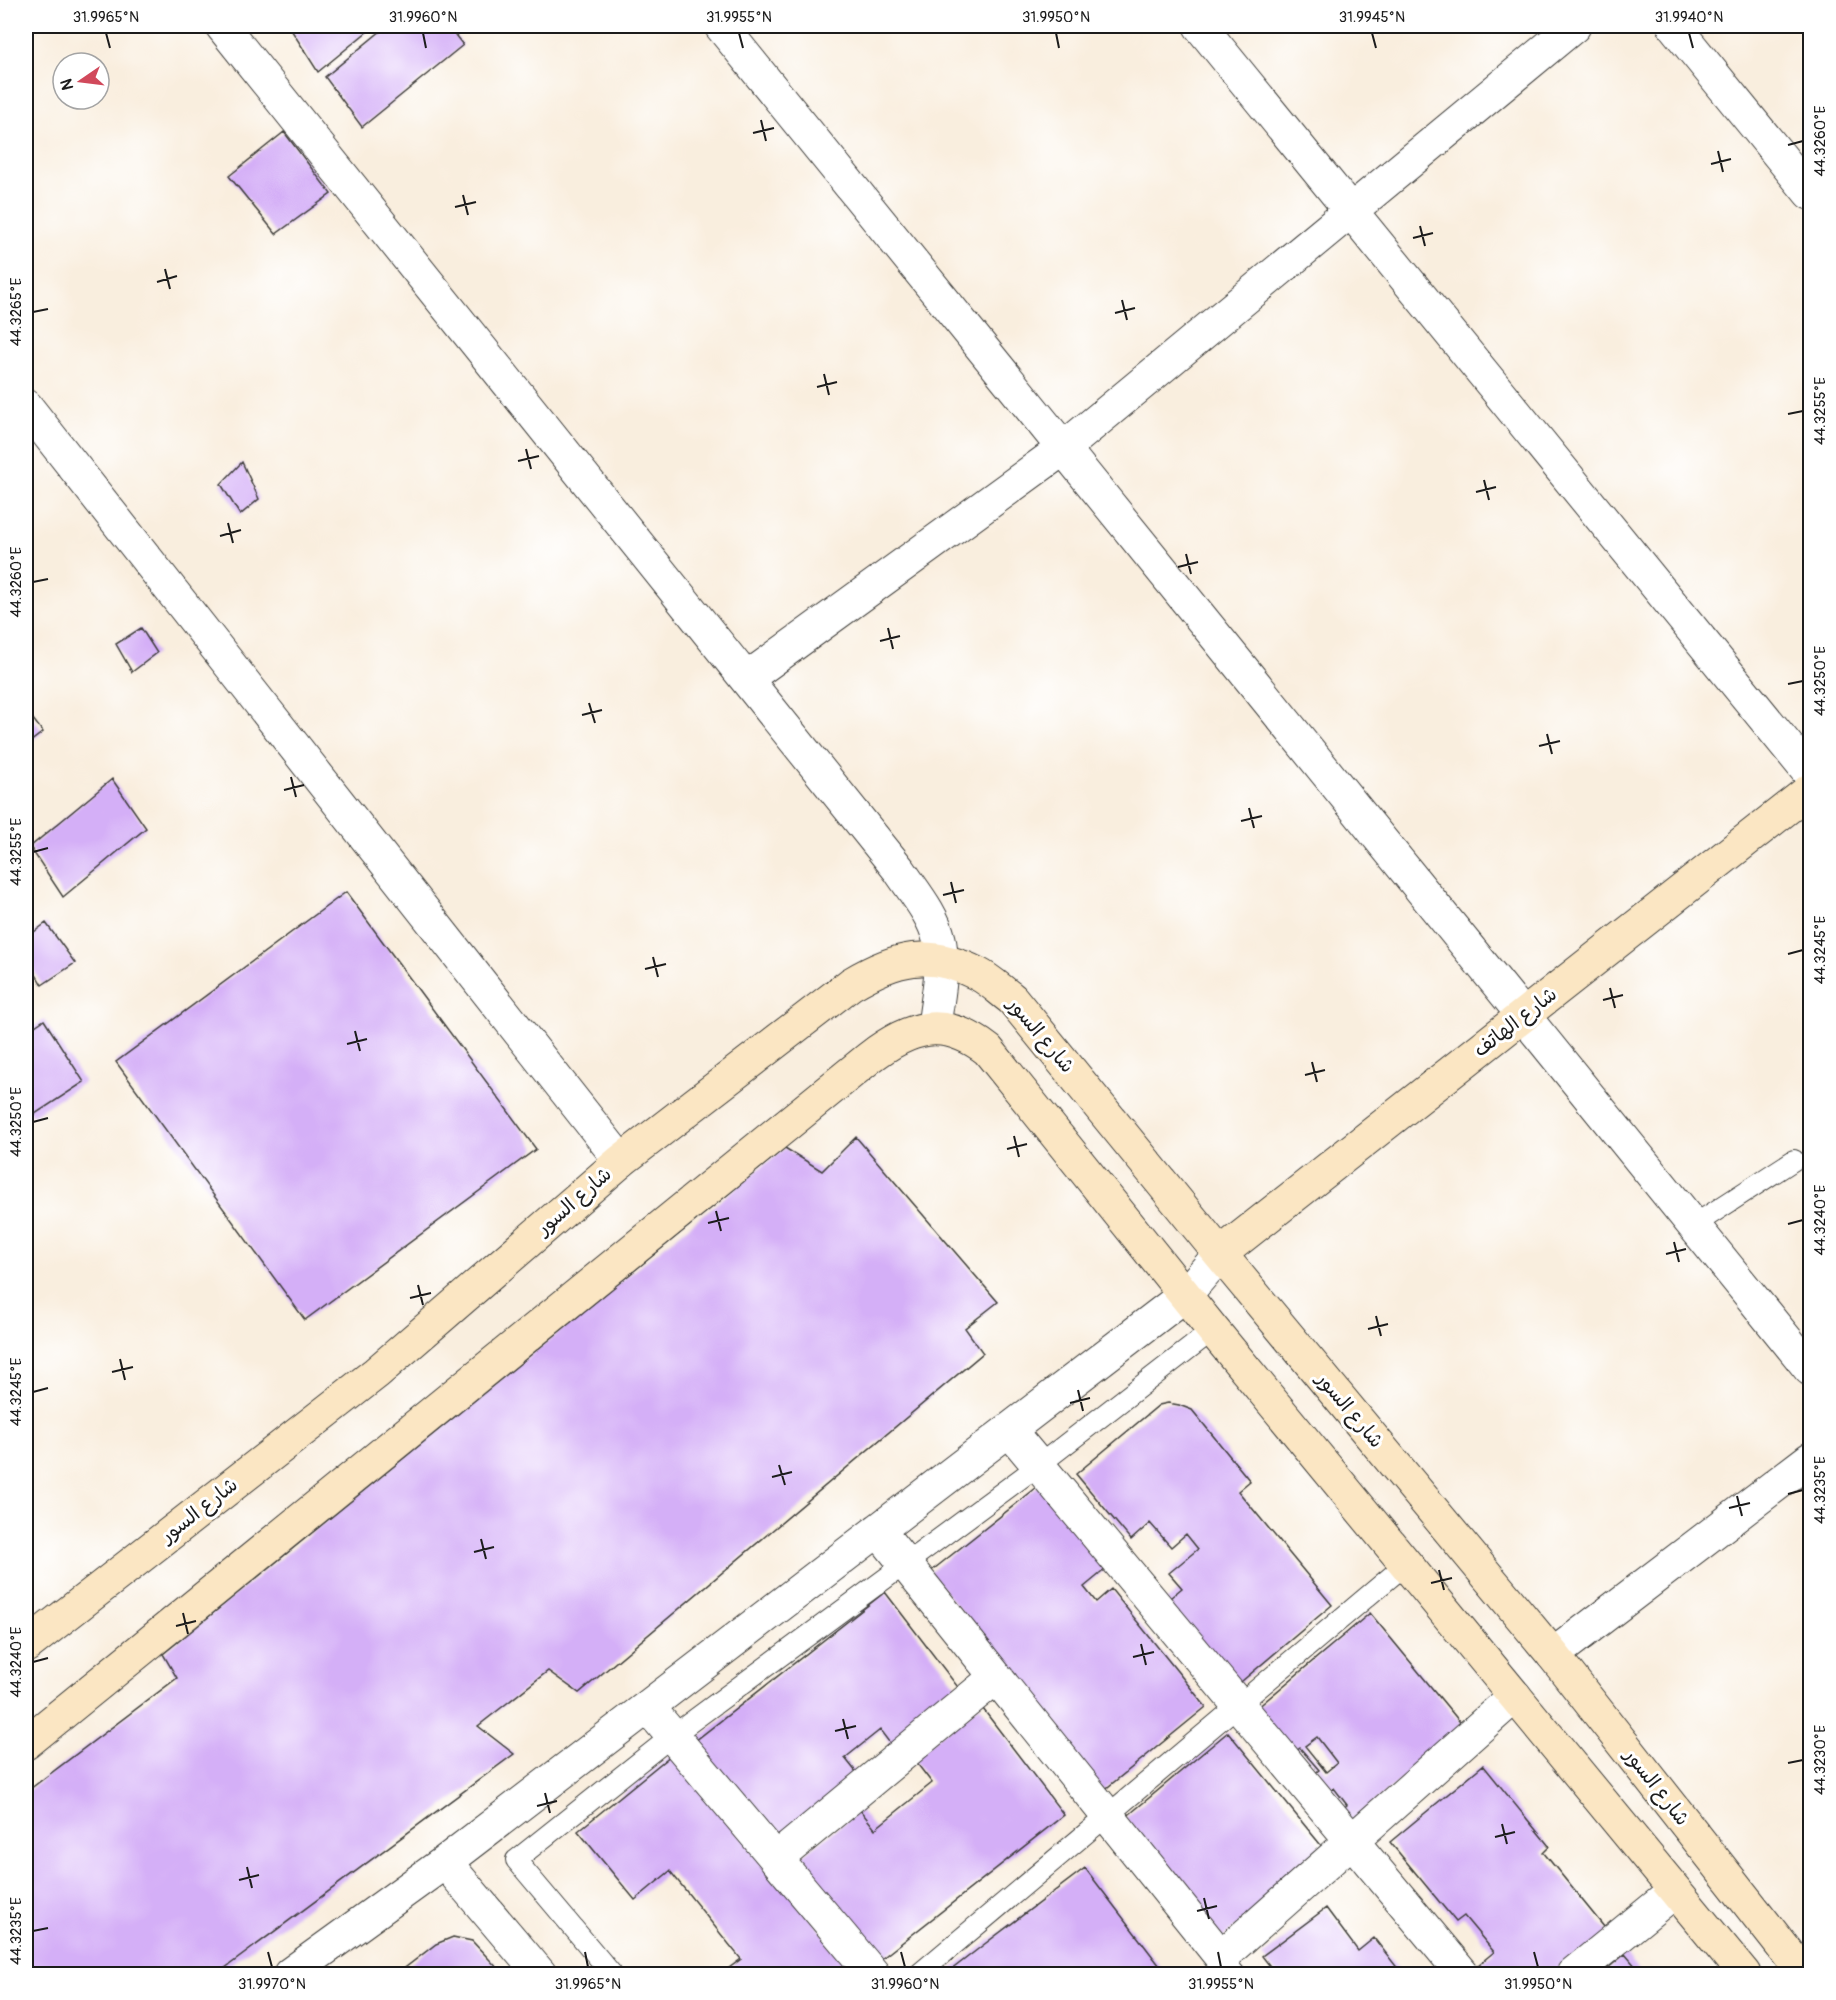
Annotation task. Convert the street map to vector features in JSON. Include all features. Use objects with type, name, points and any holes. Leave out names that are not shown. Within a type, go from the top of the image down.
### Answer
[{"type":"street","points":[[223,26],[900,871],[932,921],[939,939],[941,960],[934,1027]]},
{"type":"street","points":[[721,26],[1810,1369]]},
{"type":"street","points":[[1200,26],[1810,774]]},
{"type":"street","points":[[746,679],[1064,448],[1575,26]]},
{"type":"street","points":[[1674,26],[1810,193]]},
{"type":"street","points":[[26,406],[621,1161]]},
{"type":"street","name":"شارع الهاتف","points":[[1220,1254],[1810,790]]},
{"type":"street","name":"شارع السور","points":[[26,1646],[376,1373],[621,1161],[851,984],[874,970],[892,963],[915,958],[941,960],[979,974],[1012,999],[1553,1655],[1804,1974]]},
{"type":"street","points":[[26,1743],[869,1058],[890,1042],[911,1031],[934,1027],[974,1039],[988,1050],[1213,1330],[1744,1974]]},
{"type":"street","points":[[304,1970],[1185,1295],[1220,1254]]},
{"type":"street","points":[[1009,1430],[1463,1974]]},
{"type":"street","points":[[1553,1655],[1810,1459]]},
{"type":"street","points":[[878,1530],[1228,1966],[1352,1841],[1515,1696]]},
{"type":"street","points":[[776,1859],[996,1677]]},
{"type":"street","points":[[648,1707],[873,1974]]},
{"type":"street","points":[[445,1862],[540,1974]]},
{"type":"street","points":[[1573,1974],[1676,1892]]},
{"type":"lane","points":[[1694,1225],[1794,1160]]},
{"type":"lane","points":[[612,1974],[516,1860],[672,1736],[906,1565],[1213,1330]]},
{"type":"lane","points":[[919,1974],[1093,1830],[1406,1564]]},
{"type":"building","points":[[293,26],[374,26],[318,72],[290,28]]},
{"type":"building","points":[[387,26],[448,26],[463,45],[362,127],[325,77]]},
{"type":"building","points":[[284,132],[331,194],[276,234],[229,176]]},
{"type":"building","points":[[242,462],[259,499],[240,515],[221,484]]},
{"type":"building","points":[[141,628],[157,653],[132,672],[116,644]]},
{"type":"building","points":[[29,714],[43,732],[26,745],[26,716]]},
{"type":"building","points":[[112,779],[146,828],[63,897],[30,847]]},
{"type":"building","points":[[346,892],[536,1149],[305,1320],[116,1062]]},
{"type":"building","points":[[46,923],[75,963],[42,985],[26,957],[26,938]]},
{"type":"building","points":[[44,1020],[84,1082],[32,1116],[26,1106],[26,1032]]},
{"type":"building","points":[[856,1137],[998,1302],[965,1328],[983,1353],[579,1693],[548,1671],[478,1726],[514,1754],[217,1974],[36,1974],[26,1962],[26,1792],[177,1678],[163,1654],[785,1148],[822,1171]]},
{"type":"building","points":[[1168,1403],[1192,1410],[1250,1481],[1238,1491],[1332,1605],[1229,1692],[1159,1607],[1182,1588],[1169,1573],[1198,1549],[1186,1534],[1171,1547],[1150,1523],[1131,1540],[1076,1474],[1159,1405]]},
{"type":"building","points":[[1041,1484],[1107,1568],[1084,1587],[1096,1602],[1111,1589],[1206,1707],[1103,1791],[930,1572]]},
{"type":"building","points":[[885,1592],[964,1695],[895,1750],[880,1730],[845,1758],[865,1783],[775,1854],[690,1745]]},
{"type":"building","points":[[1370,1613],[1464,1727],[1344,1828],[1334,1816],[1347,1805],[1334,1788],[1321,1799],[1306,1781],[1319,1770],[1300,1748],[1287,1758],[1250,1714]],"holes":[[[1317,1737],[1337,1763],[1326,1772],[1305,1746]]]},
{"type":"building","points":[[980,1705],[1064,1815],[871,1967],[791,1865],[860,1810],[875,1829],[932,1783],[912,1757]]},
{"type":"building","points":[[1228,1732],[1329,1855],[1222,1938],[1125,1818]]},
{"type":"building","points":[[676,1751],[857,1974],[721,1974],[741,1959],[670,1871],[635,1900],[578,1831]]},
{"type":"building","points":[[1483,1765],[1549,1846],[1543,1852],[1609,1933],[1559,1974],[1476,1974],[1472,1970],[1494,1952],[1464,1916],[1456,1922],[1390,1842]]},
{"type":"building","points":[[1085,1868],[1166,1974],[946,1974],[982,1946]]},
{"type":"building","points":[[1326,1908],[1358,1951],[1374,1938],[1399,1970],[1393,1974],[1276,1974],[1262,1956]]},
{"type":"building","points":[[453,1937],[472,1941],[503,1974],[397,1974],[436,1944]]},
{"type":"building","points":[[1625,1954],[1642,1974],[1601,1974]]}]
